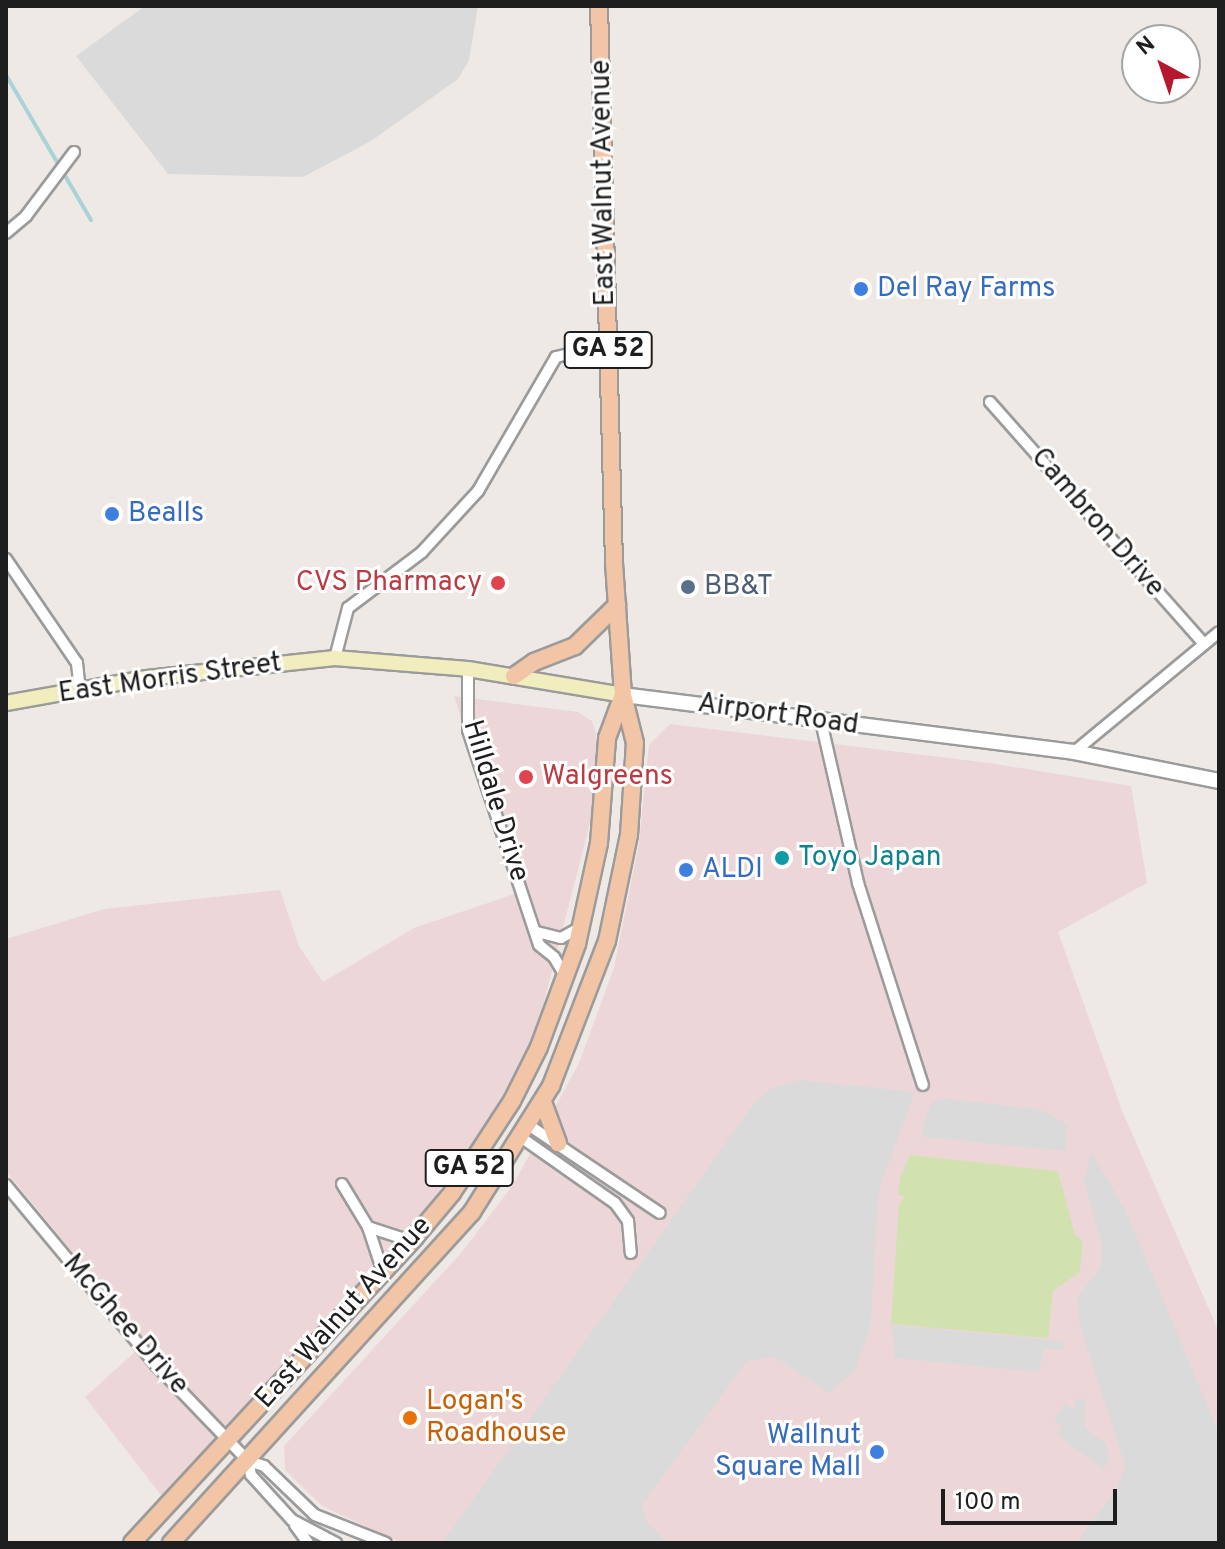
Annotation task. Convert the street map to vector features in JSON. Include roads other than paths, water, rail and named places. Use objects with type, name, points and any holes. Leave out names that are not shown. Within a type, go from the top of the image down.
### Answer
[{"type":"main road","name":"East Walnut Avenue","points":[[171,1543],[455,1232],[526,1132],[543,1102],[594,984],[622,878],[635,743],[623,695],[617,605],[599,6]]},
{"type":"main road","points":[[514,676],[534,662],[575,646],[617,605]]},
{"type":"main road","name":"Airport Road","points":[[335,658],[468,669],[623,695]]},
{"type":"main road","name":"East Morris Street","points":[[6,703],[80,690],[335,658]]},
{"type":"main road","name":"East Walnut Avenue","points":[[132,1543],[411,1241],[452,1193],[512,1101],[566,978],[581,927],[599,843],[607,738],[623,695]]},
{"type":"main road","points":[[543,1102],[558,1143]]},
{"type":"street","points":[[6,233],[26,216],[74,152]]},
{"type":"street","points":[[335,658],[348,608],[422,552],[478,491],[556,357],[607,345]]},
{"type":"street","name":"Cambron Drive","points":[[990,402],[1204,644]]},
{"type":"street","points":[[6,559],[77,663],[80,690]]},
{"type":"street","points":[[1074,752],[1219,632]]},
{"type":"street","name":"Hilldale Drive","points":[[468,669],[468,730],[539,945],[561,966],[566,978]]},
{"type":"street","name":"Airport Road","points":[[623,695],[1074,752],[1219,781]]},
{"type":"street","points":[[821,721],[851,858],[923,1085]]},
{"type":"street","points":[[537,932],[561,938],[581,927]]},
{"type":"street","points":[[526,1132],[558,1143],[660,1213]]},
{"type":"street","points":[[526,1132],[615,1203],[628,1221],[631,1253]]},
{"type":"street","points":[[342,1184],[368,1227],[383,1272]]},
{"type":"street","name":"McGhee Drive","points":[[6,1185],[156,1365],[248,1461]]},
{"type":"street","points":[[368,1227],[411,1241]]},
{"type":"street","points":[[308,1543],[292,1520],[251,1475],[248,1461],[264,1466],[315,1515],[386,1543]]},
{"type":"street","points":[[292,1520],[336,1543]]},
{"type":"waterway","points":[[6,75],[91,220]]},
{"type":"place","name":"Del Ray Farms","points":[[861,289]]},
{"type":"place","name":"Bealls","points":[[112,514]]},
{"type":"place","name":"CVS Pharmacy","points":[[498,583]]},
{"type":"place","name":"BB&T","points":[[688,587]]},
{"type":"place","name":"Walgreens","points":[[526,777]]},
{"type":"place","name":"Toyo Japan","points":[[782,858]]},
{"type":"place","name":"ALDI","points":[[686,870]]},
{"type":"place","name":"Logan's Roadhouse","points":[[410,1418]]},
{"type":"place","name":"Wallnut Square Mall","points":[[877,1452]]}]
